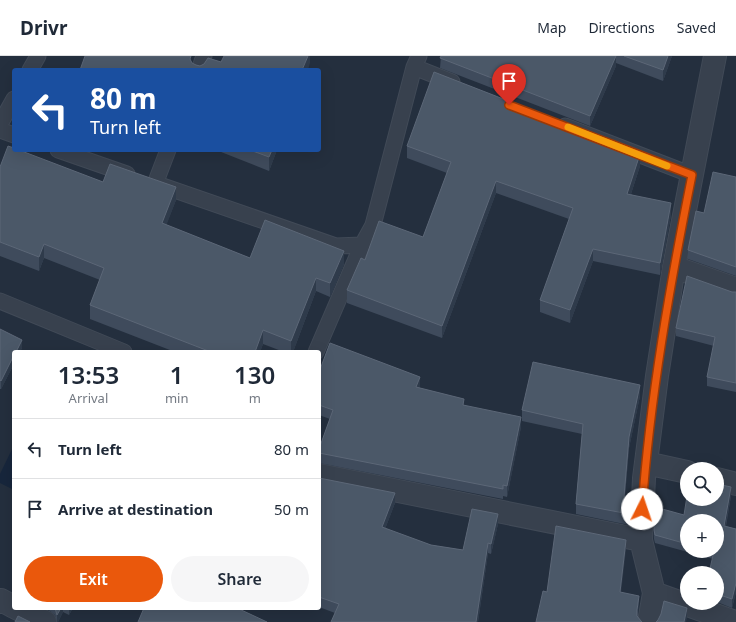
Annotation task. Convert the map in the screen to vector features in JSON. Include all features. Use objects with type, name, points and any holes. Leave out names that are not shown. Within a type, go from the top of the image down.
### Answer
[{"type":"street","points":[[649,622],[654,594],[641,540],[646,463],[657,376],[674,267],[715,56]]},
{"type":"street","points":[[674,267],[736,289]]},
{"type":"street","points":[[646,463],[680,470]]},
{"type":"street","points":[[321,475],[641,540]]},
{"type":"street","points":[[724,481],[736,484]]},
{"type":"street","points":[[654,594],[735,622]]},
{"type":"street","points":[[20,610],[44,622]]},
{"type":"lane","points":[[31,68],[38,56]]},
{"type":"lane","points":[[200,68],[204,56]]},
{"type":"lane","points":[[317,350],[362,244],[373,225],[416,62],[465,88]]},
{"type":"lane","points":[[0,124],[12,103]]},
{"type":"lane","points":[[552,121],[692,175]]},
{"type":"lane","points":[[0,130],[12,134]]},
{"type":"lane","points":[[64,152],[336,246],[362,244]]},
{"type":"lane","points":[[156,184],[167,152]]},
{"type":"lane","points":[[0,301],[119,350]]},
{"type":"water","points":[[12,449],[12,489],[0,483],[0,474]]},
{"type":"building","points":[[85,56],[191,56],[190,59],[192,63],[200,66],[204,64],[208,58],[221,62],[224,56],[308,56],[303,68],[81,68]]},
{"type":"building","points":[[441,56],[616,56],[590,116],[440,58]]},
{"type":"building","points":[[624,56],[668,56],[663,70]]},
{"type":"building","points":[[434,72],[583,130],[582,134],[640,154],[627,194],[671,203],[660,263],[593,249],[570,310],[540,300],[573,208],[496,181],[442,326],[347,290],[361,258],[365,260],[379,221],[423,237],[451,162],[407,146]]},
{"type":"building","points":[[8,146],[12,147],[12,152],[24,152],[103,182],[110,164],[176,187],[162,223],[250,258],[265,220],[344,251],[330,283],[316,278],[291,341],[263,330],[256,350],[206,350],[90,305],[104,268],[44,244],[39,257],[0,242],[0,167]]},
{"type":"building","points":[[255,152],[271,152],[269,157]]},
{"type":"building","points":[[713,172],[736,177],[736,267],[688,250],[696,211],[704,213]]},
{"type":"building","points":[[687,276],[732,292],[736,292],[736,383],[707,377],[715,337],[676,328]]},
{"type":"building","points":[[0,329],[22,340],[17,350],[12,350],[12,359],[1,381]]},
{"type":"building","points":[[330,343],[420,377],[416,387],[464,399],[463,405],[521,417],[507,486],[503,485],[503,489],[321,453],[321,443],[333,410],[321,406],[321,367]]},
{"type":"building","points":[[533,362],[640,385],[629,437],[624,497],[630,498],[629,514],[576,504],[583,424],[522,410]]},
{"type":"building","points":[[321,478],[395,493],[382,527],[431,545],[463,550],[472,509],[498,514],[491,544],[488,543],[476,622],[331,622],[339,604],[321,598]]},
{"type":"building","points":[[724,486],[731,487],[724,526],[724,514],[684,514],[685,506],[724,506]]},
{"type":"building","points":[[655,507],[680,514],[680,542],[655,535]]},
{"type":"building","points":[[556,526],[626,540],[620,592],[639,596],[637,616],[642,622],[536,622],[543,591],[547,592]]},
{"type":"building","points":[[724,526],[736,529],[736,583],[732,599],[724,596],[724,566],[711,566],[712,558],[724,558]]},
{"type":"building","points":[[664,601],[680,606],[680,610],[687,610],[684,622],[656,622],[661,614]]},
{"type":"building","points":[[56,610],[60,610],[57,615]]},
{"type":"building","points":[[143,610],[241,610],[267,622],[138,622]]},
{"type":"building","points":[[18,616],[30,622],[15,622]]},
{"type":"slow traffic","points":[[568,127],[667,166]]},
{"type":"route","points":[[509,105],[692,175],[674,267],[657,376],[644,478],[642,509]]}]
